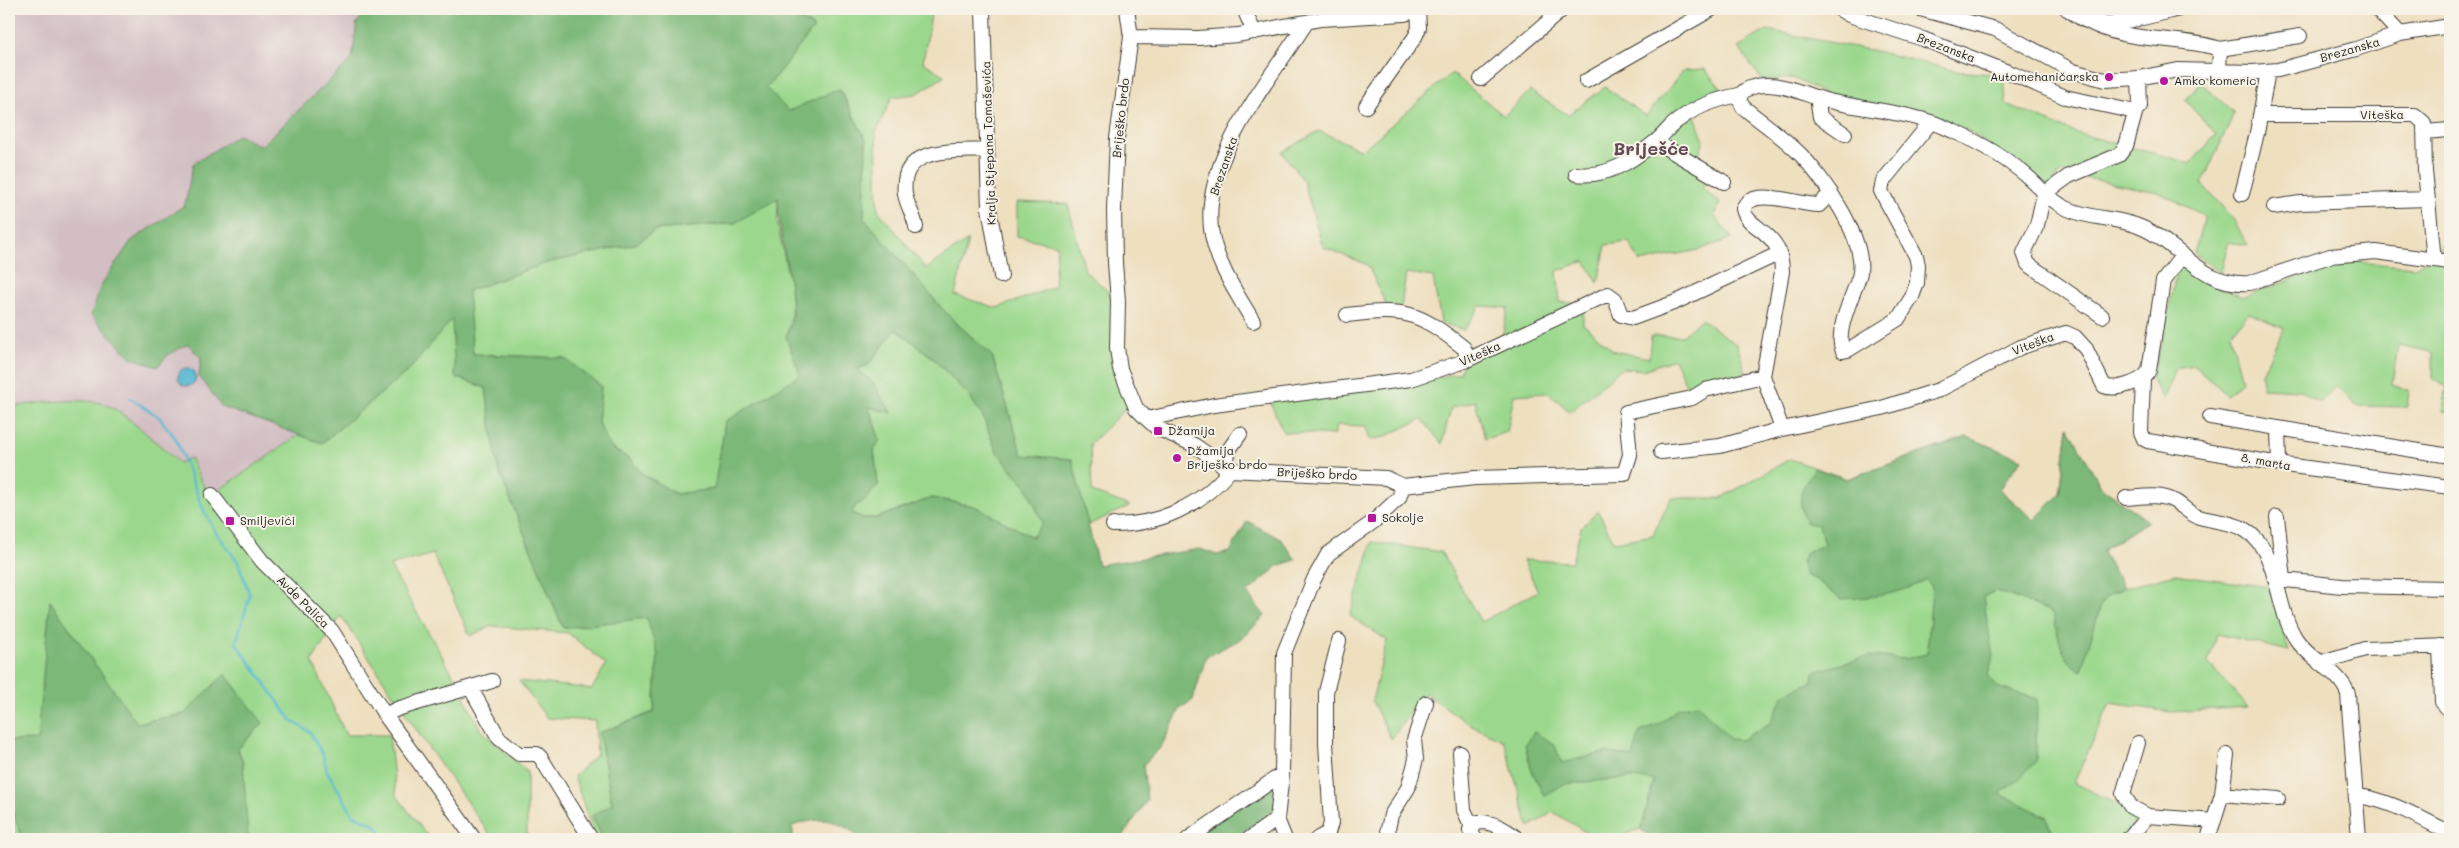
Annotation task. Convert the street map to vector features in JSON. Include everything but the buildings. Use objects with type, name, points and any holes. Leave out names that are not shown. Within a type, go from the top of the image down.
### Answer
[{"type":"street","name":"Kralja Stjepana Tomaševića","points":[[984,9],[989,208],[1002,276]]},
{"type":"street","name":"Briješko brdo","points":[[1127,9],[1131,38],[1117,138],[1114,209],[1114,263],[1118,301],[1117,348],[1120,369],[1126,388],[1136,408],[1147,419],[1157,428],[1194,445],[1227,469],[1386,478],[1403,486],[1475,478],[1624,474],[1630,455],[1626,412],[1692,398],[1705,390],[1763,376]]},
{"type":"street","points":[[1244,9],[1254,32]]},
{"type":"street","points":[[1481,79],[1562,9]]},
{"type":"street","points":[[1586,82],[1712,9]]},
{"type":"street","name":"Brezanska","points":[[1839,9],[1849,15],[1922,39],[2013,74],[2065,97],[2136,110]]},
{"type":"street","name":"Brezanska","points":[[1920,9],[1995,29],[2073,71],[2105,80],[2139,78],[2178,70],[2268,71],[2356,49],[2400,34],[2450,26]]},
{"type":"street","points":[[2067,9],[2087,21],[2118,34],[2198,42],[2220,49],[2300,36]]},
{"type":"street","points":[[2087,21],[2114,22],[2144,18],[2180,9]]},
{"type":"street","points":[[2377,9],[2400,34]]},
{"type":"street","points":[[1131,38],[1198,38],[1254,32],[1306,23],[1317,14],[1404,14],[1420,10],[1419,28],[1415,37],[1366,106]]},
{"type":"street","name":"Brezanska","points":[[1253,320],[1227,277],[1212,235],[1210,212],[1214,186],[1228,145],[1306,23]]},
{"type":"street","points":[[2219,70],[2220,49]]},
{"type":"street","points":[[2242,194],[2268,71]]},
{"type":"street","points":[[2102,316],[2028,264],[2024,256],[2037,225],[2044,194],[2069,176],[2119,155],[2126,146],[2136,110],[2140,106],[2139,78]]},
{"type":"street","points":[[1576,174],[1600,175],[1616,169],[1656,142],[1679,119],[1701,106],[1719,98],[1740,95],[1746,90],[1768,85],[1931,122],[1967,137],[2019,170],[2044,194],[2069,210],[2144,228],[2213,278],[2238,283],[2268,278],[2330,256],[2376,252],[2450,262]]},
{"type":"street","points":[[1740,95],[1743,107],[1801,155],[1831,193],[1860,256],[1859,275],[1845,314],[1842,351],[1848,350],[1898,319],[1912,297],[1917,283],[1918,264],[1882,191],[1883,181],[1931,122]]},
{"type":"street","points":[[1817,97],[1820,116],[1845,134]]},
{"type":"street","name":"Viteška","points":[[2260,115],[2415,116],[2424,124],[2424,132]]},
{"type":"street","points":[[2434,260],[2424,132],[2450,130]]},
{"type":"street","points":[[1656,142],[1724,182]]},
{"type":"street","points":[[916,227],[904,185],[908,168],[932,154],[987,150]]},
{"type":"street","points":[[1782,430],[1763,376],[1782,272],[1780,253],[1774,240],[1746,215],[1744,205],[1752,199],[1762,198],[1793,200],[1819,205],[1831,193]]},
{"type":"street","points":[[2274,207],[2300,203],[2428,199]]},
{"type":"street","name":"Viteška","points":[[1147,419],[1214,405],[1411,379],[1462,362],[1608,294],[1615,299],[1621,315],[1633,318],[1676,302],[1780,253]]},
{"type":"street","points":[[2143,379],[2149,370],[2163,281],[2182,256]]},
{"type":"street","points":[[1347,315],[1406,313],[1423,318],[1464,348],[1467,356],[1462,362]]},
{"type":"street","name":"Viteška","points":[[1661,452],[1720,446],[1882,408],[1939,390],[2021,347],[2066,333],[2075,337],[2086,349],[2104,386],[2108,388],[2143,379]]},
{"type":"street","name":"8. marta","points":[[2143,379],[2141,432],[2144,439],[2279,464],[2450,487]]},
{"type":"street","points":[[2210,417],[2450,456]]},
{"type":"street","points":[[2278,428],[2279,464]]},
{"type":"street","points":[[1113,525],[1137,524],[1175,513],[1198,501],[1218,485],[1227,469],[1230,448],[1240,434]]},
{"type":"street","points":[[1286,839],[1277,819],[1282,774],[1284,652],[1314,579],[1328,554],[1373,522],[1399,498],[1403,486]]},
{"type":"street","name":"Avde Palića","points":[[212,495],[262,560],[332,631],[385,716],[474,839]]},
{"type":"street","points":[[2126,498],[2165,497],[2177,502],[2196,516],[2241,528],[2258,540],[2279,579]]},
{"type":"street","points":[[2278,517],[2278,597],[2290,628],[2302,647],[2345,686],[2348,694],[2359,839]]},
{"type":"street","points":[[2279,579],[2342,586],[2450,588]]},
{"type":"street","points":[[1317,839],[1328,833],[1332,823],[1326,743],[1326,692],[1339,642]]},
{"type":"street","points":[[2318,662],[2365,649],[2445,646],[2442,702],[2450,711]]},
{"type":"street","points":[[385,716],[397,709],[492,681]]},
{"type":"street","points":[[471,688],[492,728],[504,743],[519,754],[537,754],[541,758],[591,839]]},
{"type":"street","points":[[1390,839],[1388,829],[1391,815],[1408,788],[1416,759],[1414,740],[1426,703]]},
{"type":"street","points":[[2138,743],[2123,794],[2131,807],[2148,816],[2214,821]]},
{"type":"street","points":[[1460,753],[1464,810],[1473,833]]},
{"type":"street","points":[[2208,839],[2222,794],[2228,755]]},
{"type":"street","points":[[1188,839],[1282,774]]},
{"type":"street","points":[[2222,794],[2278,798]]},
{"type":"street","points":[[2357,796],[2369,797],[2402,808],[2450,833]]},
{"type":"street","points":[[2128,839],[2148,816]]},
{"type":"street","points":[[1249,839],[1277,819]]},
{"type":"street","points":[[1473,833],[1478,822],[1487,822],[1502,828],[1518,839]]},
{"type":"shaded area","points":[[9,9],[409,9],[156,258],[299,435],[209,497],[190,459],[179,463],[145,432],[105,404],[86,401],[9,408]]},
{"type":"green space","points":[[370,9],[786,9],[814,28],[766,88],[789,111],[839,89],[866,140],[864,218],[947,314],[992,356],[1022,455],[1072,459],[1098,565],[1200,549],[1217,555],[1230,552],[1247,521],[1282,540],[1296,560],[1278,566],[1247,593],[1265,616],[1239,640],[1206,657],[1193,700],[1180,709],[1161,747],[1143,765],[1147,800],[1121,839],[865,839],[831,821],[814,820],[792,826],[794,839],[603,839],[592,816],[612,804],[599,733],[654,712],[658,655],[647,618],[563,628],[499,472],[486,388],[455,377],[452,319],[410,369],[322,443],[222,407],[199,376],[201,358],[188,344],[168,355],[157,367],[130,357],[91,315],[101,285],[131,241],[185,205],[193,164],[238,135],[261,146],[352,59],[357,22]],"holes":[[[778,198],[780,228],[792,303],[792,320],[786,336],[800,375],[725,422],[714,489],[676,494],[641,473],[631,460],[611,448],[598,423],[601,386],[564,358],[473,354],[468,291],[546,263],[635,244],[655,230],[735,223]],[[896,329],[933,358],[969,396],[982,415],[997,452],[1026,486],[1043,523],[1032,537],[974,506],[932,498],[876,518],[863,518],[852,513],[855,506],[867,498],[878,485],[874,450],[880,440],[868,407],[892,413],[873,383],[857,369],[868,365]]]},
{"type":"green space","points":[[786,9],[932,9],[923,62],[945,76],[916,94],[892,97],[876,132],[878,210],[926,269],[968,240],[955,295],[997,308],[1054,287],[1057,245],[1017,236],[1017,202],[1068,204],[1085,271],[1118,300],[1129,405],[1090,444],[1092,492],[1130,506],[1088,525],[1072,459],[1022,456],[992,356],[947,314],[864,218],[866,140],[840,89],[789,111],[766,88],[814,28]]},
{"type":"green space","points":[[1767,30],[1880,52],[1956,71],[2004,75],[2006,104],[2076,133],[2191,163],[2216,135],[2185,100],[2201,83],[2234,113],[2202,184],[2233,219],[2248,245],[2228,242],[2221,273],[2194,253],[2205,216],[2158,192],[2059,173],[2048,192],[1969,131],[1827,95],[1793,78],[1762,80],[1738,47]]},
{"type":"green space","points":[[1705,69],[1725,93],[1694,113],[1704,141],[1696,161],[1709,177],[1702,188],[1720,203],[1714,215],[1732,238],[1699,250],[1640,262],[1629,242],[1606,245],[1598,283],[1585,261],[1557,271],[1560,302],[1583,304],[1583,324],[1614,351],[1649,358],[1651,336],[1682,336],[1701,319],[1737,345],[1746,373],[1688,389],[1674,359],[1643,370],[1622,368],[1570,412],[1549,393],[1514,395],[1507,432],[1485,439],[1475,401],[1451,408],[1442,444],[1422,419],[1384,437],[1370,440],[1366,426],[1337,425],[1334,435],[1283,432],[1266,392],[1410,383],[1460,373],[1470,346],[1493,351],[1501,342],[1508,308],[1480,306],[1464,330],[1441,323],[1433,277],[1406,273],[1401,307],[1387,307],[1368,265],[1323,247],[1303,180],[1282,152],[1319,131],[1362,150],[1452,73],[1504,116],[1530,91],[1568,115],[1605,87],[1646,116],[1684,70]]},
{"type":"green space","points":[[778,197],[778,225],[791,295],[790,323],[786,336],[801,375],[725,422],[715,489],[676,494],[641,473],[631,460],[611,448],[598,423],[601,386],[564,358],[473,354],[467,291],[546,263],[635,244],[655,230],[735,223]]},
{"type":"green space","points":[[2442,244],[2450,246],[2450,413],[2443,411],[2447,387],[2433,379],[2433,352],[2398,345],[2392,384],[2409,390],[2407,407],[2356,406],[2336,386],[2320,403],[2300,390],[2263,388],[2262,373],[2284,328],[2249,313],[2230,333],[2242,381],[2227,395],[2194,365],[2175,368],[2164,399],[2151,380],[2165,328],[2176,274],[2183,262],[2206,283],[2243,297],[2331,266],[2356,262],[2415,267],[2441,250]]},
{"type":"green space","points":[[452,318],[455,376],[486,388],[499,472],[563,628],[647,617],[658,655],[654,712],[599,733],[612,804],[592,816],[603,839],[595,839],[574,776],[597,754],[595,721],[547,718],[519,681],[592,689],[606,664],[568,633],[492,626],[470,636],[433,554],[390,566],[456,680],[480,729],[527,772],[527,839],[493,839],[421,737],[341,616],[312,661],[346,735],[389,735],[396,795],[427,835],[428,839],[9,839],[9,408],[30,404],[71,401],[104,404],[132,422],[179,463],[190,458],[209,497],[299,435],[322,443],[410,369]],"holes":[[[184,714],[262,723],[238,749],[243,763],[142,722]]]},
{"type":"green space","points":[[896,329],[933,358],[969,396],[982,415],[997,452],[1026,486],[1043,523],[1032,537],[974,506],[932,498],[876,518],[863,518],[852,513],[855,506],[867,498],[878,485],[874,450],[876,424],[868,407],[891,412],[873,383],[857,369],[868,365]]},
{"type":"green space","points":[[2068,427],[2102,488],[2148,521],[2102,551],[2124,588],[2175,574],[2269,587],[2289,651],[2217,634],[2208,663],[2248,707],[2171,712],[2110,703],[2074,783],[2139,815],[2121,839],[1654,839],[1641,829],[1609,839],[1597,839],[1553,812],[1529,827],[1504,741],[1472,726],[1425,693],[1391,739],[1372,701],[1387,640],[1350,616],[1372,542],[1441,552],[1481,622],[1538,591],[1523,560],[1572,562],[1581,528],[1598,511],[1614,542],[1653,535],[1671,498],[1721,498],[1790,459],[1847,479],[1967,437],[2022,459],[1999,489],[2034,520],[2060,494]]},
{"type":"green space","points":[[2068,427],[2102,488],[2148,521],[2102,551],[2124,588],[2108,595],[2101,605],[2081,671],[2064,654],[2053,614],[2040,607],[1996,591],[1983,597],[1993,656],[1988,676],[1997,687],[2037,699],[2036,761],[2021,777],[2000,794],[2047,817],[2053,839],[1653,839],[1641,829],[1654,780],[1629,778],[1564,784],[1544,796],[1531,769],[1525,745],[1534,732],[1554,744],[1562,763],[1606,752],[1633,757],[1640,732],[1659,724],[1679,708],[1698,704],[1730,739],[1741,740],[1770,723],[1784,694],[1811,682],[1814,672],[1869,656],[1905,659],[1927,654],[1932,587],[1926,579],[1916,585],[1895,592],[1841,599],[1815,579],[1806,576],[1802,562],[1806,552],[1824,545],[1819,525],[1806,523],[1801,507],[1803,488],[1815,468],[1847,479],[1967,437],[2022,459],[1999,489],[2034,520],[2060,494]]},
{"type":"green space","points":[[50,601],[137,723],[184,714],[225,674],[263,723],[238,749],[243,763],[248,839],[23,839],[9,804],[9,741],[37,740]]},
{"type":"green space","points":[[1278,775],[1275,811],[1245,832],[1229,839],[1179,839],[1192,827]]},
{"type":"water","points":[[187,368],[193,371],[196,377],[193,383],[187,386],[181,383],[178,377],[181,371]]},
{"type":"waterway","points":[[130,398],[159,417],[176,439],[204,511],[215,531],[238,562],[250,595],[236,643],[292,721],[310,732],[323,755],[327,771],[353,815],[374,824],[387,839]]},
{"type":"place","name":"Automehaničarska","points":[[2109,77]]},
{"type":"place","name":"Amko komeric","points":[[2164,81]]},
{"type":"place","name":"Džamija","points":[[1158,431]]},
{"type":"place","name":"Džamija Briješko brdo","points":[[1177,458]]},
{"type":"place","name":"Sokolje","points":[[1372,518]]},
{"type":"place","name":"Smiljevići","points":[[230,521]]},
{"type":"district","name":"Briješće","points":[[1651,149]]}]
